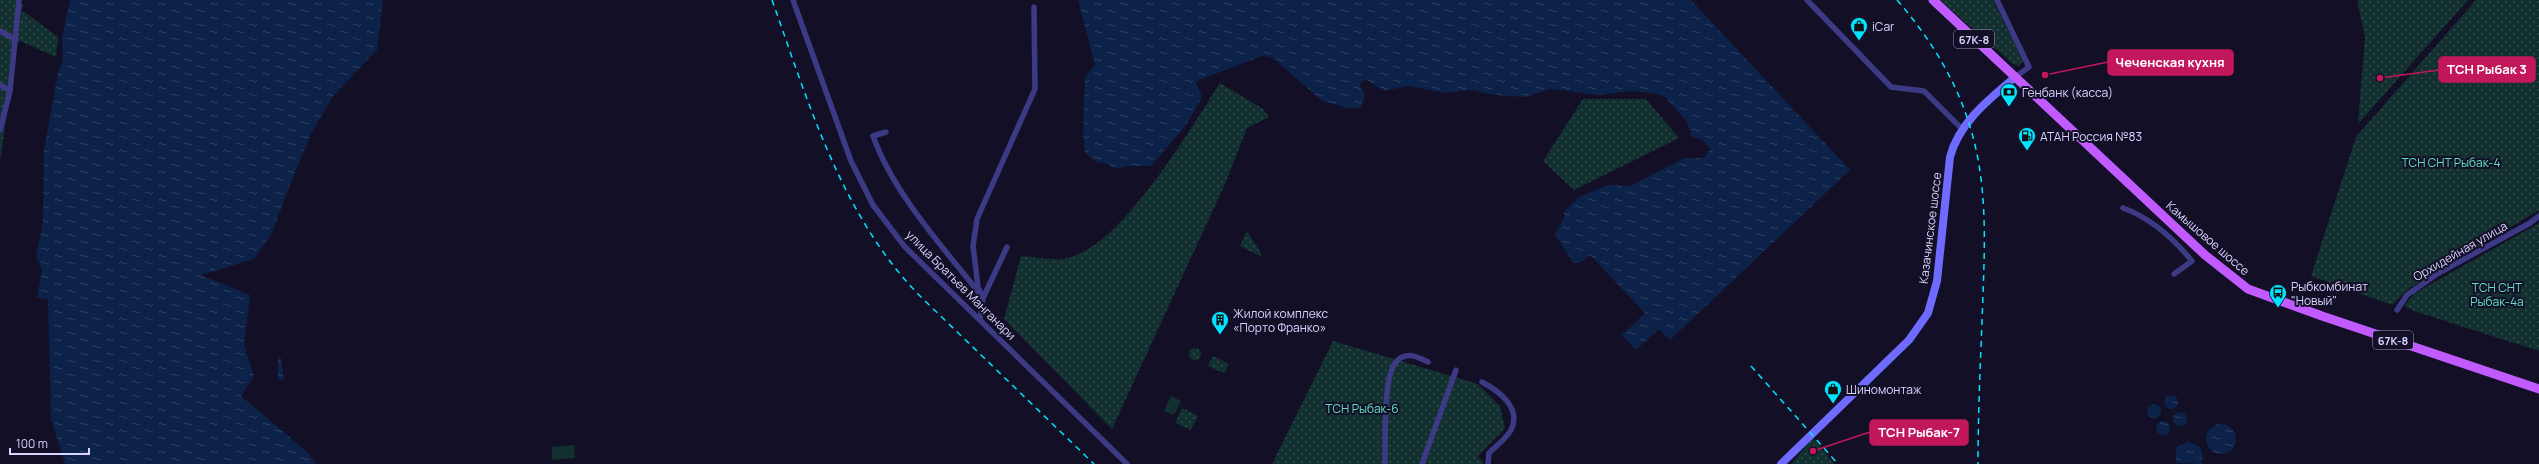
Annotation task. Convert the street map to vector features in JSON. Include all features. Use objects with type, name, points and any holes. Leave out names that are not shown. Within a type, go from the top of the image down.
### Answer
[{"type":"main road","name":"67К-8","points":[[1933,0],[2014,78]]},
{"type":"main road","name":"Казачинское шоссе","points":[[1781,464],[1909,340],[1928,313],[1937,281],[1950,157],[1954,142],[1962,129],[2014,78]]},
{"type":"main road","name":"Камышовое шоссе","points":[[2014,78],[2205,255],[2248,288],[2322,316],[2539,389]]},
{"type":"street","points":[[0,130],[10,91],[19,0]]},
{"type":"street","name":"улица Братьев Манганари","points":[[793,0],[851,161],[873,205],[905,247],[1127,464]]},
{"type":"street","points":[[1807,0],[1891,87],[1924,91],[1962,129]]},
{"type":"street","points":[[1997,0],[2029,67],[2014,78]]},
{"type":"street","points":[[983,298],[978,287],[973,246],[977,219],[1035,89],[1034,7]]},
{"type":"street","points":[[0,31],[16,40]]},
{"type":"street","points":[[0,85],[10,91]]},
{"type":"street","points":[[886,132],[873,136],[883,162],[922,219],[983,298]]},
{"type":"street","points":[[2123,208],[2142,214],[2158,229],[2173,238],[2192,261],[2174,274]]},
{"type":"street","name":"Орхидейная улица","points":[[2397,310],[2407,295],[2437,274],[2530,223],[2539,216]]},
{"type":"street","points":[[980,319],[983,298],[990,288],[1007,247]]},
{"type":"street","points":[[1385,464],[1388,385],[1392,370],[1397,360],[1407,356],[1416,355],[1428,362]]},
{"type":"street","points":[[1422,464],[1456,370]]},
{"type":"street","points":[[1482,382],[1498,390],[1508,400],[1514,419],[1510,431],[1489,453],[1488,464]]},
{"type":"green space","points":[[0,0],[17,0],[23,4],[21,19],[23,11],[58,37],[56,57],[18,40],[0,161]]},
{"type":"green space","points":[[1940,0],[1993,0],[2023,61],[2019,66],[2013,64]]},
{"type":"green space","points":[[2357,0],[2468,0],[2358,124],[2365,37]]},
{"type":"green space","name":"ТСН СНТ Рыбак-4","points":[[2476,0],[2539,0],[2539,210],[2410,288],[2392,305],[2311,276],[2356,137]]},
{"type":"green space","points":[[1220,83],[1263,109],[1269,117],[1247,128],[1225,184],[1112,429],[1004,319],[1021,256],[1063,259],[1085,251],[1107,235],[1151,186],[1191,129]]},
{"type":"green space","points":[[1583,99],[1646,99],[1679,138],[1574,190],[1543,161]]},
{"type":"green space","name":"ТСН СНТ Рыбак-4а","points":[[2539,223],[2539,351],[2414,311],[2404,306],[2415,293]]},
{"type":"green space","points":[[1247,231],[1262,255],[1260,256],[1240,246]]},
{"type":"green space","name":"ТСН Рыбак-6","points":[[1333,341],[1478,384],[1500,406],[1505,428],[1478,456],[1484,464],[1272,464]]},
{"type":"green space","points":[[1195,348],[1199,350],[1201,354],[1199,358],[1195,360],[1191,358],[1189,354],[1191,350]]},
{"type":"green space","points":[[1213,356],[1229,364],[1224,373],[1208,366]]},
{"type":"green space","points":[[1171,396],[1181,401],[1174,415],[1164,411]]},
{"type":"green space","points":[[1182,408],[1198,416],[1191,430],[1175,423]]},
{"type":"green space","points":[[1813,438],[1834,464],[1791,464]]},
{"type":"green space","points":[[574,445],[575,458],[552,460],[552,447]]},
{"type":"water","points":[[70,0],[383,0],[377,50],[333,96],[312,132],[271,235],[254,259],[201,275],[250,295],[244,344],[254,376],[241,396],[306,451],[316,464],[65,464],[51,418],[48,299],[37,298],[42,269],[36,256],[43,222],[44,150],[58,73],[63,61],[62,37]]},
{"type":"water","points":[[1078,0],[1691,0],[1850,170],[1670,340],[1659,329],[1636,350],[1622,335],[1645,313],[1590,255],[1581,262],[1573,263],[1555,234],[1564,218],[1564,212],[1579,197],[1608,185],[1630,186],[1685,158],[1704,158],[1710,149],[1702,140],[1691,136],[1687,122],[1664,96],[1653,93],[1631,91],[1598,95],[1550,89],[1525,97],[1495,95],[1471,90],[1445,93],[1408,86],[1384,91],[1367,80],[1361,82],[1360,86],[1365,95],[1361,108],[1348,108],[1322,101],[1273,58],[1262,56],[1199,80],[1196,83],[1202,97],[1186,125],[1151,166],[1128,166],[1115,169],[1107,163],[1096,162],[1085,152],[1083,131],[1085,77],[1095,65]]},
{"type":"water","points":[[278,356],[281,358],[284,379],[282,381],[278,377]]},
{"type":"water","points":[[2171,395],[2176,397],[2178,402],[2176,407],[2171,409],[2166,407],[2164,402],[2166,397]]},
{"type":"water","points":[[2154,404],[2159,406],[2161,411],[2159,416],[2154,418],[2149,416],[2147,411],[2149,406]]},
{"type":"water","points":[[2180,412],[2185,414],[2187,419],[2185,424],[2180,426],[2175,424],[2173,419],[2175,414]]},
{"type":"water","points":[[2160,421],[2166,421],[2170,425],[2170,431],[2166,435],[2160,435],[2156,431],[2156,425]]},
{"type":"water","points":[[2221,424],[2231,429],[2236,439],[2231,449],[2221,454],[2211,449],[2206,439],[2211,429]]},
{"type":"water","points":[[2188,441],[2200,447],[2203,456],[2201,464],[2176,463],[2176,448]]},
{"type":"railway","points":[[772,0],[800,79],[831,158],[849,196],[870,232],[894,266],[922,298],[1094,464]]},
{"type":"railway","points":[[1897,0],[1921,29],[1950,77],[1971,130],[1980,171],[1984,212],[1984,253],[1978,464]]},
{"type":"railway","points":[[1751,366],[1838,464]]},
{"type":"place","name":"iCar","points":[[1859,41]]},
{"type":"place","name":"Чеченская кухня","points":[[2045,75]]},
{"type":"place","name":"ТСН Рыбак 3","points":[[2380,78]]},
{"type":"place","name":"Генбанк (касса)","points":[[2009,107]]},
{"type":"place","name":"АТАН Россия №83","points":[[2027,151]]},
{"type":"place","name":"Рыбкомбинат \"Новый\"","points":[[2278,308]]},
{"type":"place","name":"Жилой комплекс «Порто Франко»","points":[[1220,335]]},
{"type":"place","name":"Шиномонтаж","points":[[1833,404]]},
{"type":"place","name":"ТСН Рыбак-7","points":[[1813,451]]}]
